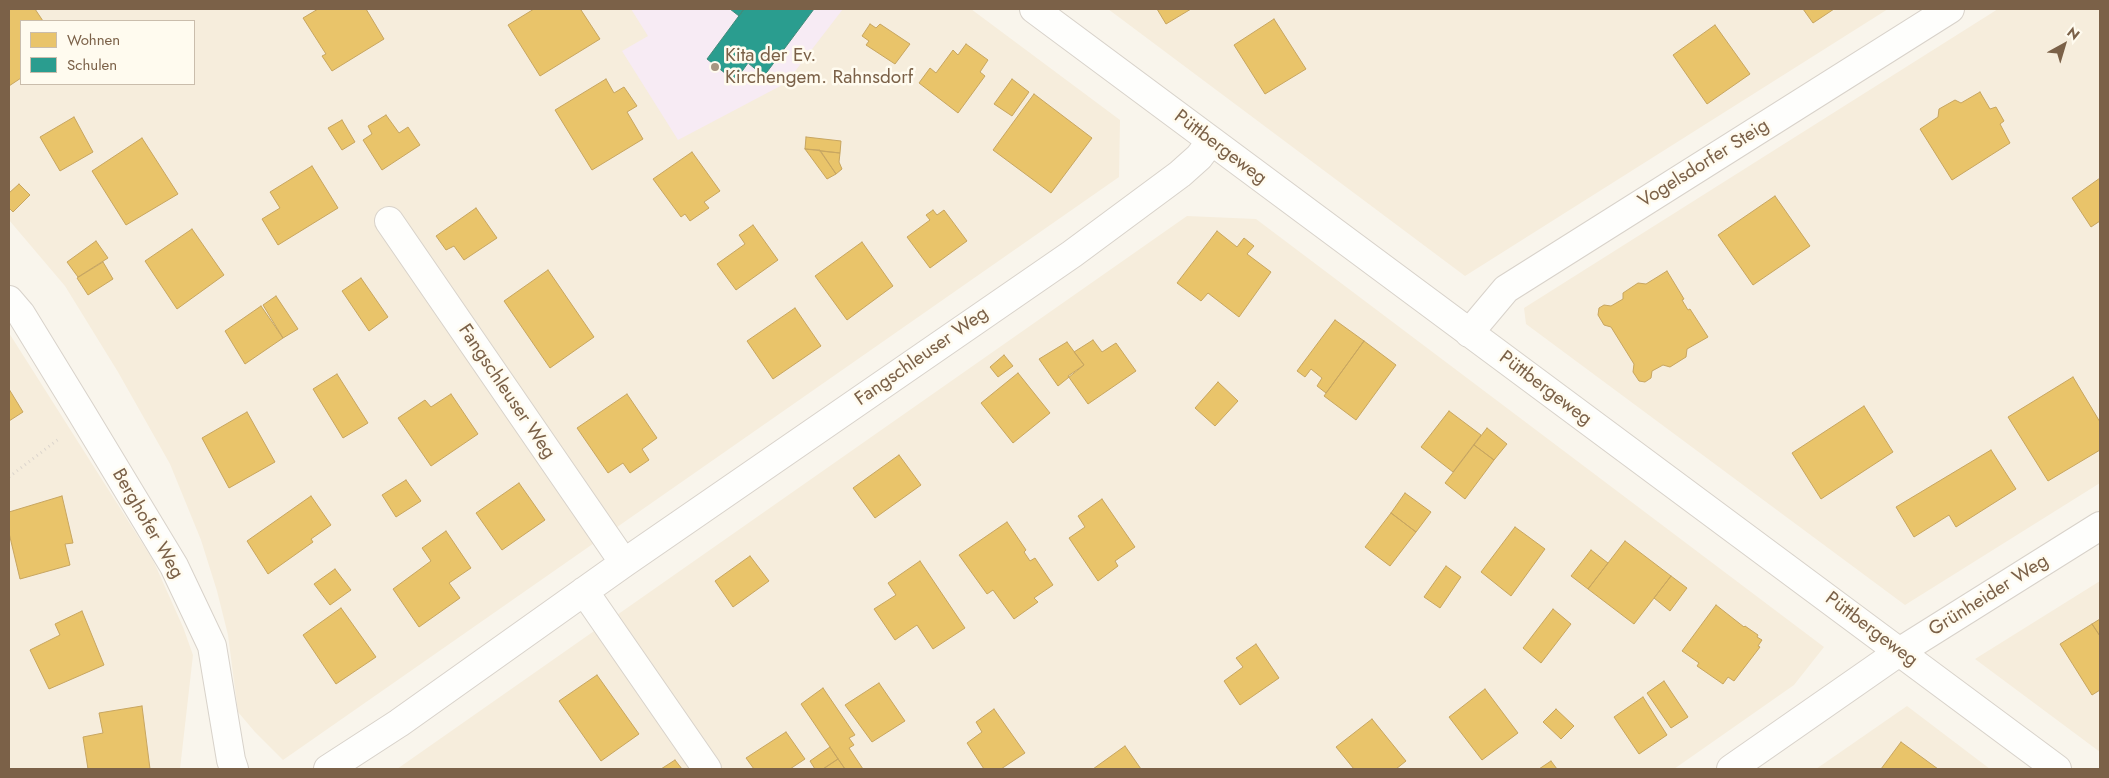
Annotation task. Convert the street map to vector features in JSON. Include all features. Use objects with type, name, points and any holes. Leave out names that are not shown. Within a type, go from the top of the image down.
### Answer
[{"type":"street","name":"Püttbergeweg","points":[[1034,9],[2057,769]]},
{"type":"street","name":"Vogelsdorfer Steig","points":[[1469,333],[1506,289],[1950,9]]},
{"type":"street","name":"Fangschleuser Weg","points":[[328,769],[399,722],[624,563],[1072,254],[1180,174],[1199,157],[1211,141]]},
{"type":"street","name":"Fangschleuser Weg","points":[[389,221],[624,563]]},
{"type":"street","name":"Berghofer Weg","points":[[9,300],[31,330],[174,566],[212,646],[234,769]]},
{"type":"street","name":"Grünheider Weg","points":[[1731,769],[1899,652],[2100,526]]},
{"type":"street","points":[[584,591],[707,769]]},
{"type":"path","points":[[9,477],[61,437]]},
{"type":"shaded area","points":[[9,9],[971,9],[1120,120],[1119,177],[283,760],[238,712],[228,635],[217,591],[201,540],[170,464],[118,372],[65,286],[9,220]]},
{"type":"shaded area","name":"Kita der Ev. Kirchengem. Rahnsdorf","points":[[631,9],[843,9],[786,83],[678,140],[622,51],[648,36]]},
{"type":"shaded area","points":[[1108,9],[1888,9],[1465,276]]},
{"type":"shaded area","points":[[1998,9],[2100,9],[2100,483],[1905,605],[1526,324],[1524,308]]},
{"type":"shaded area","points":[[1187,216],[1256,219],[1824,647],[1794,685],[1674,769],[397,769]]},
{"type":"shaded area","points":[[9,333],[153,560],[183,627],[193,655],[180,769],[9,769]]},
{"type":"shaded area","points":[[2100,581],[2100,752],[1975,659]]},
{"type":"shaded area","points":[[1907,706],[1990,769],[1816,769]]},
{"type":"building: Wohnen","points":[[9,9],[35,9],[42,20],[20,20],[20,79],[9,86]]},
{"type":"building: Wohnen","points":[[318,9],[366,9],[384,39],[332,71],[322,56],[326,54],[303,18]]},
{"type":"building: Wohnen","points":[[534,9],[584,9],[581,10],[600,39],[540,76],[508,25]]},
{"type":"building: Wohnen","points":[[1157,9],[1191,9],[1166,24]]},
{"type":"building: Wohnen","points":[[1803,9],[1834,9],[1813,23]]},
{"type":"building: Wohnen","points":[[1274,19],[1306,69],[1265,94],[1234,45]]},
{"type":"building: Wohnen","points":[[870,24],[876,28],[880,24],[910,44],[895,64],[866,45],[869,41],[862,36]]},
{"type":"building: Wohnen","points":[[1715,25],[1750,74],[1707,104],[1673,55]]},
{"type":"building: Wohnen","points":[[966,44],[988,60],[980,72],[985,76],[958,113],[919,83],[930,68],[936,73],[953,50],[958,55]]},
{"type":"building: Wohnen","points":[[606,79],[614,93],[624,87],[637,106],[627,112],[643,139],[592,170],[555,110]]},
{"type":"building: Wohnen","points":[[1012,79],[1029,92],[1012,116],[994,104]]},
{"type":"building: Wohnen","points":[[1980,92],[1990,109],[1996,107],[2004,121],[2000,124],[2010,143],[1952,180],[1920,129],[1938,117],[1939,109],[1955,100],[1961,103]]},
{"type":"building: Wohnen","points":[[1034,94],[1092,138],[1051,193],[993,150]]},
{"type":"building: Wohnen","points":[[386,115],[399,133],[408,127],[420,145],[382,170],[363,140],[372,134],[368,126]]},
{"type":"building: Wohnen","points":[[74,117],[93,152],[60,171],[40,137]]},
{"type":"building: Wohnen","points":[[342,120],[355,142],[342,150],[328,128]]},
{"type":"building: Wohnen","points":[[806,137],[841,141],[840,153],[805,149]]},
{"type":"building: Wohnen","points":[[142,138],[178,194],[126,225],[92,171]]},
{"type":"building: Wohnen","points":[[805,149],[820,150],[836,174],[827,179]]},
{"type":"building: Wohnen","points":[[820,151],[840,153],[839,162],[842,169],[836,174]]},
{"type":"building: Wohnen","points":[[692,152],[720,191],[704,202],[709,208],[690,221],[685,214],[681,217],[653,179]]},
{"type":"building: Wohnen","points":[[312,166],[338,208],[278,245],[262,219],[280,208],[270,192]]},
{"type":"building: Wohnen","points":[[2100,178],[2100,221],[2091,227],[2072,198]]},
{"type":"building: Wohnen","points":[[19,184],[30,195],[13,212],[9,208],[9,193]]},
{"type":"building: Wohnen","points":[[1775,196],[1810,246],[1753,285],[1718,235]]},
{"type":"building: Wohnen","points":[[476,208],[497,238],[464,260],[454,246],[446,250],[436,236]]},
{"type":"building: Wohnen","points":[[933,210],[937,215],[944,210],[967,241],[930,268],[907,237],[930,220],[926,215]]},
{"type":"building: Wohnen","points":[[753,225],[778,260],[736,290],[717,264],[745,244],[739,235]]},
{"type":"building: Wohnen","points":[[192,229],[224,275],[177,309],[145,261]]},
{"type":"building: Wohnen","points":[[1217,231],[1237,247],[1244,238],[1254,246],[1247,254],[1271,272],[1239,317],[1208,293],[1201,301],[1177,283]]},
{"type":"building: Wohnen","points":[[96,241],[108,258],[78,277],[67,262]]},
{"type":"building: Wohnen","points":[[862,242],[893,286],[847,320],[815,276]]},
{"type":"building: Wohnen","points":[[103,262],[113,279],[88,295],[77,278]]},
{"type":"building: Wohnen","points":[[548,270],[594,337],[550,368],[504,301]]},
{"type":"building: Wohnen","points":[[1667,271],[1684,299],[1682,300],[1688,310],[1690,309],[1708,337],[1687,349],[1686,357],[1670,367],[1663,365],[1652,371],[1651,378],[1645,382],[1639,381],[1633,372],[1634,364],[1611,327],[1604,325],[1598,315],[1599,308],[1604,305],[1611,306],[1623,299],[1623,293],[1638,283],[1646,284]]},
{"type":"building: Wohnen","points":[[361,278],[388,317],[369,331],[342,291]]},
{"type":"building: Wohnen","points":[[276,296],[298,329],[283,338],[263,305]]},
{"type":"building: Wohnen","points":[[261,306],[283,338],[245,364],[225,331]]},
{"type":"building: Wohnen","points":[[795,308],[821,346],[773,379],[747,341]]},
{"type":"building: Wohnen","points":[[1335,320],[1364,341],[1326,393],[1317,386],[1322,378],[1311,369],[1305,377],[1297,371]]},
{"type":"building: Wohnen","points":[[1093,340],[1102,352],[1116,343],[1136,371],[1088,404],[1068,376],[1084,365],[1074,352]]},
{"type":"building: Wohnen","points":[[1364,341],[1396,365],[1356,420],[1324,396]]},
{"type":"building: Wohnen","points":[[1067,342],[1084,365],[1058,386],[1039,359]]},
{"type":"building: Wohnen","points":[[1004,355],[1013,366],[998,377],[990,367]]},
{"type":"building: Wohnen","points":[[1018,373],[1050,413],[1013,443],[981,403]]},
{"type":"building: Wohnen","points":[[337,374],[368,423],[343,438],[313,389]]},
{"type":"building: Wohnen","points":[[2073,377],[2100,422],[2100,450],[2048,481],[2008,417]]},
{"type":"building: Wohnen","points":[[1218,382],[1238,401],[1215,426],[1195,408]]},
{"type":"building: Wohnen","points":[[9,389],[23,412],[9,421]]},
{"type":"building: Wohnen","points":[[451,394],[478,434],[431,466],[398,418],[425,400],[431,407]]},
{"type":"building: Wohnen","points":[[627,394],[657,438],[642,449],[649,460],[630,473],[623,463],[608,473],[577,428]]},
{"type":"building: Wohnen","points":[[1864,406],[1893,452],[1821,499],[1792,453]]},
{"type":"building: Wohnen","points":[[1449,411],[1481,435],[1453,472],[1421,447]]},
{"type":"building: Wohnen","points":[[247,412],[275,462],[229,488],[202,438]]},
{"type":"building: Wohnen","points":[[1487,428],[1507,444],[1494,460],[1474,445]]},
{"type":"building: Wohnen","points":[[1474,445],[1494,460],[1465,499],[1445,483]]},
{"type":"building: Wohnen","points":[[1991,450],[2016,489],[1956,527],[1949,515],[1914,537],[1896,507]]},
{"type":"building: Wohnen","points":[[899,455],[921,485],[875,518],[853,488]]},
{"type":"building: Wohnen","points":[[406,480],[421,501],[396,517],[382,495]]},
{"type":"building: Wohnen","points":[[519,483],[545,520],[502,550],[476,513]]},
{"type":"building: Wohnen","points":[[1405,493],[1431,512],[1416,532],[1391,513]]},
{"type":"building: Wohnen","points":[[62,496],[73,543],[65,544],[70,565],[20,579],[9,533],[9,512]]},
{"type":"building: Wohnen","points":[[311,496],[331,525],[311,539],[313,542],[268,574],[247,541]]},
{"type":"building: Wohnen","points":[[1102,499],[1135,547],[1115,561],[1118,566],[1098,581],[1069,538],[1085,527],[1078,516]]},
{"type":"building: Wohnen","points":[[1391,513],[1416,532],[1390,566],[1365,547]]},
{"type":"building: Wohnen","points":[[1007,522],[1026,550],[1024,552],[1030,561],[1035,558],[1053,585],[1034,598],[1038,602],[1014,619],[993,590],[987,594],[959,555]]},
{"type":"building: Wohnen","points":[[1515,527],[1545,549],[1511,596],[1481,572]]},
{"type":"building: Wohnen","points":[[446,531],[471,568],[449,583],[460,598],[419,627],[393,589],[431,561],[422,548]]},
{"type":"building: Wohnen","points":[[1625,541],[1671,576],[1634,624],[1588,589]]},
{"type":"building: Wohnen","points":[[1591,550],[1608,563],[1588,589],[1571,576]]},
{"type":"building: Wohnen","points":[[750,556],[769,581],[733,607],[715,581]]},
{"type":"building: Wohnen","points":[[920,561],[965,628],[933,649],[917,625],[895,640],[874,609],[896,595],[888,583]]},
{"type":"building: Wohnen","points":[[1446,566],[1461,577],[1440,608],[1424,597]]},
{"type":"building: Wohnen","points":[[335,569],[351,590],[330,605],[314,584]]},
{"type":"building: Wohnen","points":[[1671,576],[1687,588],[1670,611],[1654,598]]},
{"type":"building: Wohnen","points":[[1716,605],[1744,627],[1758,635],[1757,637],[1762,640],[1758,646],[1760,647],[1734,681],[1728,677],[1723,684],[1697,666],[1699,663],[1682,651]]},
{"type":"building: Wohnen","points":[[341,608],[376,657],[336,684],[303,635]]},
{"type":"building: Wohnen","points":[[1553,609],[1571,624],[1541,663],[1523,648]]},
{"type":"building: Wohnen","points":[[82,611],[104,665],[49,689],[30,650],[60,635],[55,624]]},
{"type":"building: Wohnen","points":[[2100,619],[2100,636],[2092,624]]},
{"type":"building: Wohnen","points":[[2092,624],[2100,636],[2100,690],[2092,695],[2060,644]]},
{"type":"building: Wohnen","points":[[1256,644],[1279,678],[1240,705],[1224,681],[1243,667],[1236,658]]},
{"type":"building: Wohnen","points":[[597,675],[639,734],[601,761],[559,701]]},
{"type":"building: Wohnen","points":[[1664,681],[1688,717],[1671,728],[1647,693]]},
{"type":"building: Wohnen","points":[[879,683],[905,721],[872,742],[845,705]]},
{"type":"building: Wohnen","points":[[823,688],[855,735],[849,738],[854,745],[849,748],[863,769],[845,769],[801,704]]},
{"type":"building: Wohnen","points":[[1485,689],[1518,733],[1482,760],[1449,717]]},
{"type":"building: Wohnen","points":[[1643,697],[1667,735],[1639,754],[1614,717]]},
{"type":"building: Wohnen","points":[[142,706],[150,769],[88,769],[83,737],[103,733],[99,713]]},
{"type":"building: Wohnen","points":[[994,709],[1025,753],[1001,769],[984,769],[967,743],[982,732],[976,722]]},
{"type":"building: Wohnen","points":[[1556,709],[1574,726],[1561,739],[1543,722]]},
{"type":"building: Wohnen","points":[[1372,719],[1406,761],[1396,769],[1354,769],[1336,747]]},
{"type":"building: Wohnen","points":[[786,732],[805,759],[790,769],[754,769],[746,758]]},
{"type":"building: Wohnen","points":[[1901,742],[1938,769],[1881,769]]},
{"type":"building: Wohnen","points":[[1125,746],[1141,769],[1093,769]]},
{"type":"building: Wohnen","points":[[830,747],[838,759],[823,769],[815,769],[810,761]]},
{"type":"building: Wohnen","points":[[838,759],[845,769],[823,769]]},
{"type":"building: Wohnen","points":[[675,760],[682,769],[661,769]]},
{"type":"building: Wohnen","points":[[1551,761],[1557,769],[1539,769]]},
{"type":"building: Schulen","points":[[730,9],[744,9],[739,16]]},
{"type":"building: Schulen","points":[[744,9],[814,9],[764,76],[748,63],[735,81],[707,59]]},
{"type":"place","name":"Kita der Ev. Kirchengem. Rahnsdorf","points":[[715,67]]}]
